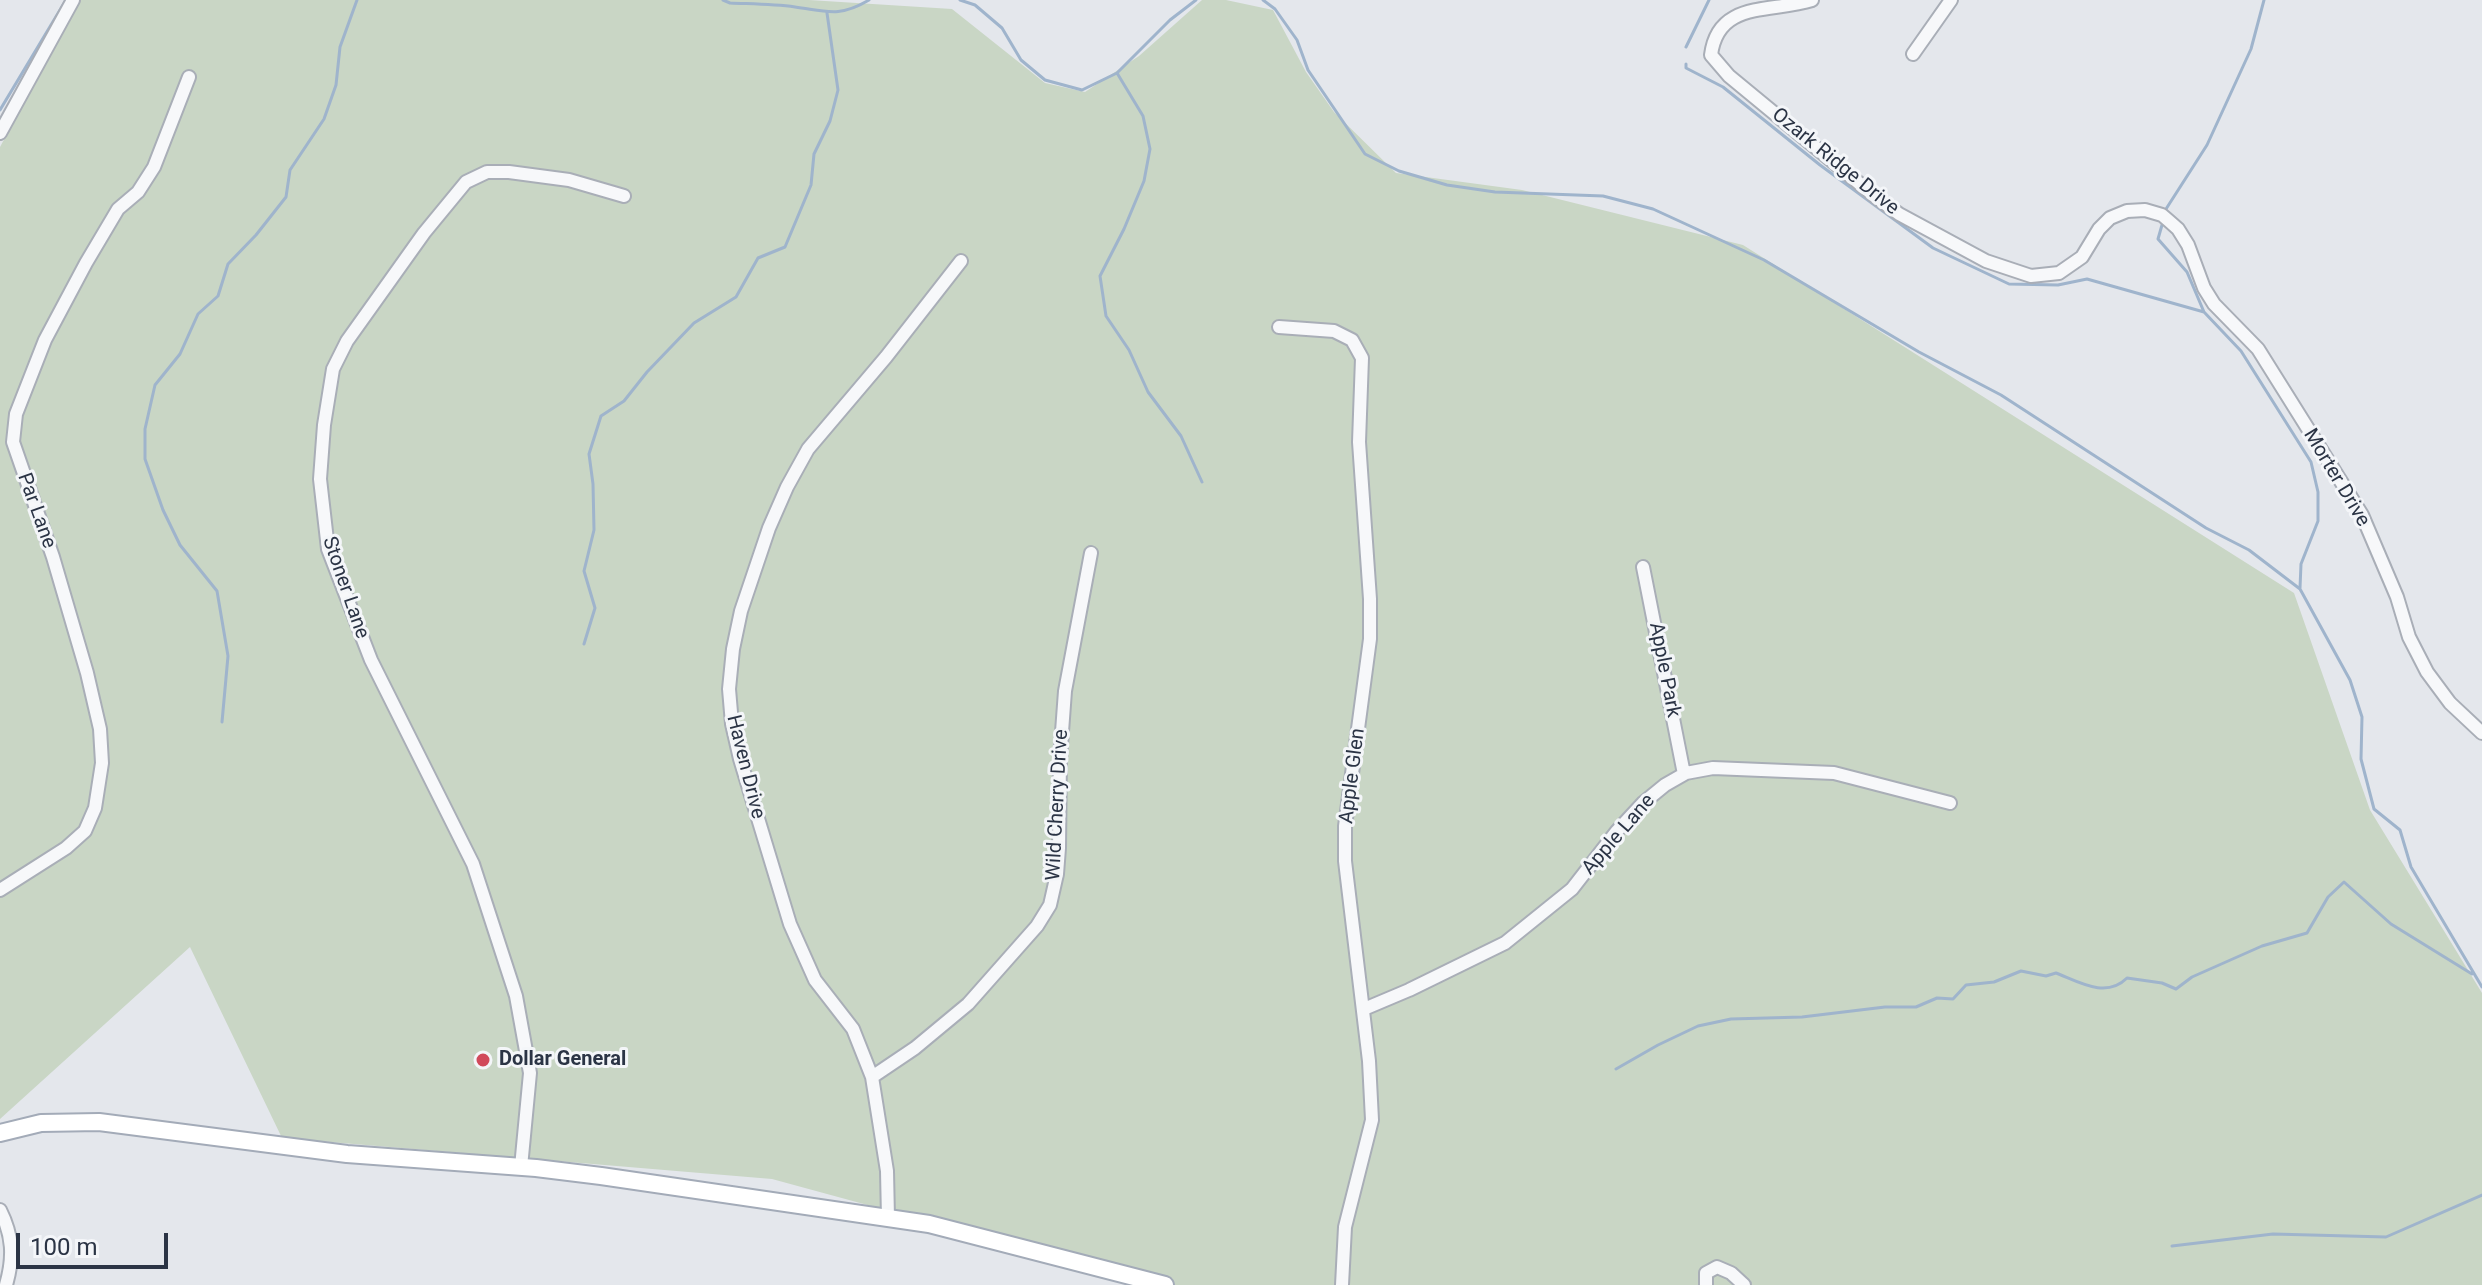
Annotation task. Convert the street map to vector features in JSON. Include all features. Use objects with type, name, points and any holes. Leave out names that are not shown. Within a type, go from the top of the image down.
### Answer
[{"type":"main road","points":[[0,1133],[41,1123],[99,1122],[347,1154],[601,1176],[954,1230],[1165,1285]]},
{"type":"street","points":[[0,133],[73,0]]},
{"type":"street","name":"Ozark Ridge Drive","points":[[1812,0],[1739,14],[1722,24],[1713,40],[1711,55],[1729,76],[1899,214],[1986,261],[2031,276],[2059,273],[2082,257],[2099,229],[2110,218],[2127,211],[2145,210],[2162,215],[2178,229]]},
{"type":"street","points":[[1913,54],[1951,0]]},
{"type":"street","name":"Par Lane","points":[[0,890],[66,848],[85,831],[95,808],[102,763],[100,729],[87,673],[53,557],[13,442],[16,414],[45,340],[86,263],[118,209],[138,192],[154,167],[189,77]]},
{"type":"street","name":"Stoner Lane","points":[[521,1167],[530,1073],[516,996],[473,864],[376,672],[328,549],[320,479],[324,425],[333,369],[347,341],[424,233],[466,182],[487,172],[509,172],[569,180],[624,196]]},
{"type":"street","name":"Morter Drive","points":[[2178,229],[2209,296],[2258,349],[2362,515],[2397,597],[2409,637],[2427,672],[2450,703],[2482,733]]},
{"type":"street","name":"Haven Drive","points":[[888,1218],[887,1171],[872,1077],[853,1029],[815,980],[780,894],[732,724],[729,689],[741,611],[769,528],[787,487],[808,449],[886,357],[961,261]]},
{"type":"street","name":"Apple Glen","points":[[1279,327],[1334,331],[1352,340],[1362,358],[1359,442],[1370,639],[1345,826],[1345,861],[1364,1009],[1372,1120],[1345,1227],[1342,1285]]},
{"type":"street","name":"Wild Cherry Drive","points":[[872,1077],[915,1048],[968,1004],[1037,926],[1050,905],[1057,874],[1065,691],[1091,553]]},
{"type":"street","name":"Apple Park","points":[[1643,567],[1684,774]]},
{"type":"street","name":"Apple Lane","points":[[1364,1009],[1505,943],[1572,889],[1643,803],[1684,774],[1713,768],[1834,773],[1950,803]]},
{"type":"street","points":[[0,1210],[13,1243],[6,1285]]},
{"type":"street","points":[[1706,1281],[1706,1273],[1717,1267],[1731,1273],[1744,1285]]},
{"type":"green space","points":[[79,0],[809,0],[952,9],[1045,83],[1085,92],[1139,56],[1202,0],[1226,0],[1273,10],[1306,72],[1334,112],[1396,173],[1522,190],[1743,245],[2294,593],[2370,810],[2482,993],[2482,1285],[1161,1285],[772,1179],[282,1138],[190,947],[0,1119],[0,147]]},
{"type":"waterway","points":[[0,110],[66,0]]},
{"type":"waterway","points":[[222,722],[228,656],[217,591],[180,545],[163,510],[145,459],[145,429],[155,385],[180,354],[198,314],[218,296],[228,264],[286,197],[290,170],[324,119],[336,85],[340,47],[357,0]]},
{"type":"waterway","points":[[723,0],[832,12],[869,0]]},
{"type":"waterway","points":[[960,0],[975,5],[1002,28],[1021,60],[1045,80],[1082,90],[1117,73],[1170,20],[1196,0]]},
{"type":"waterway","points":[[1263,0],[1275,9],[1297,40],[1308,70],[1365,154],[1399,171],[1447,185],[1495,192],[1603,196],[1653,209],[1764,260],[1919,352],[2001,395],[2206,528],[2249,550],[2300,589],[2350,680],[2362,717],[2361,759],[2374,809],[2400,830],[2411,867],[2482,987]]},
{"type":"waterway","points":[[1686,47],[1709,0]]},
{"type":"waterway","points":[[2166,209],[2207,145],[2251,49],[2264,0]]},
{"type":"waterway","points":[[584,644],[595,608],[584,571],[594,530],[589,454],[601,416],[624,401],[694,323],[736,297],[758,258],[785,247],[811,185],[814,154],[830,121],[838,90],[827,13]]},
{"type":"waterway","points":[[1686,64],[1686,68],[1723,87],[1820,165],[1933,248],[2009,284],[2058,285],[2087,279],[2204,312]]},
{"type":"waterway","points":[[1117,73],[1143,116],[1150,149],[1144,181],[1100,276],[1106,316],[1129,350],[1148,392],[1181,436],[1202,482]]},
{"type":"waterway","points":[[2162,225],[2158,239],[2187,272],[2204,312],[2241,351],[2311,462],[2318,492],[2318,521],[2301,564],[2300,588]]},
{"type":"waterway","points":[[1616,1069],[1698,1026],[1731,1019],[1802,1017],[1885,1007],[1916,1007],[1937,998],[1953,999],[1966,985],[1994,982],[2021,971],[2046,976],[2056,973],[2092,987],[2110,987],[2127,978],[2162,983],[2176,989],[2192,977],[2262,946],[2307,933],[2328,897],[2344,882],[2391,924],[2472,974]]},
{"type":"waterway","points":[[2172,1246],[2273,1234],[2386,1237],[2482,1195]]},
{"type":"place","name":"Dollar General","points":[[483,1060]]}]
